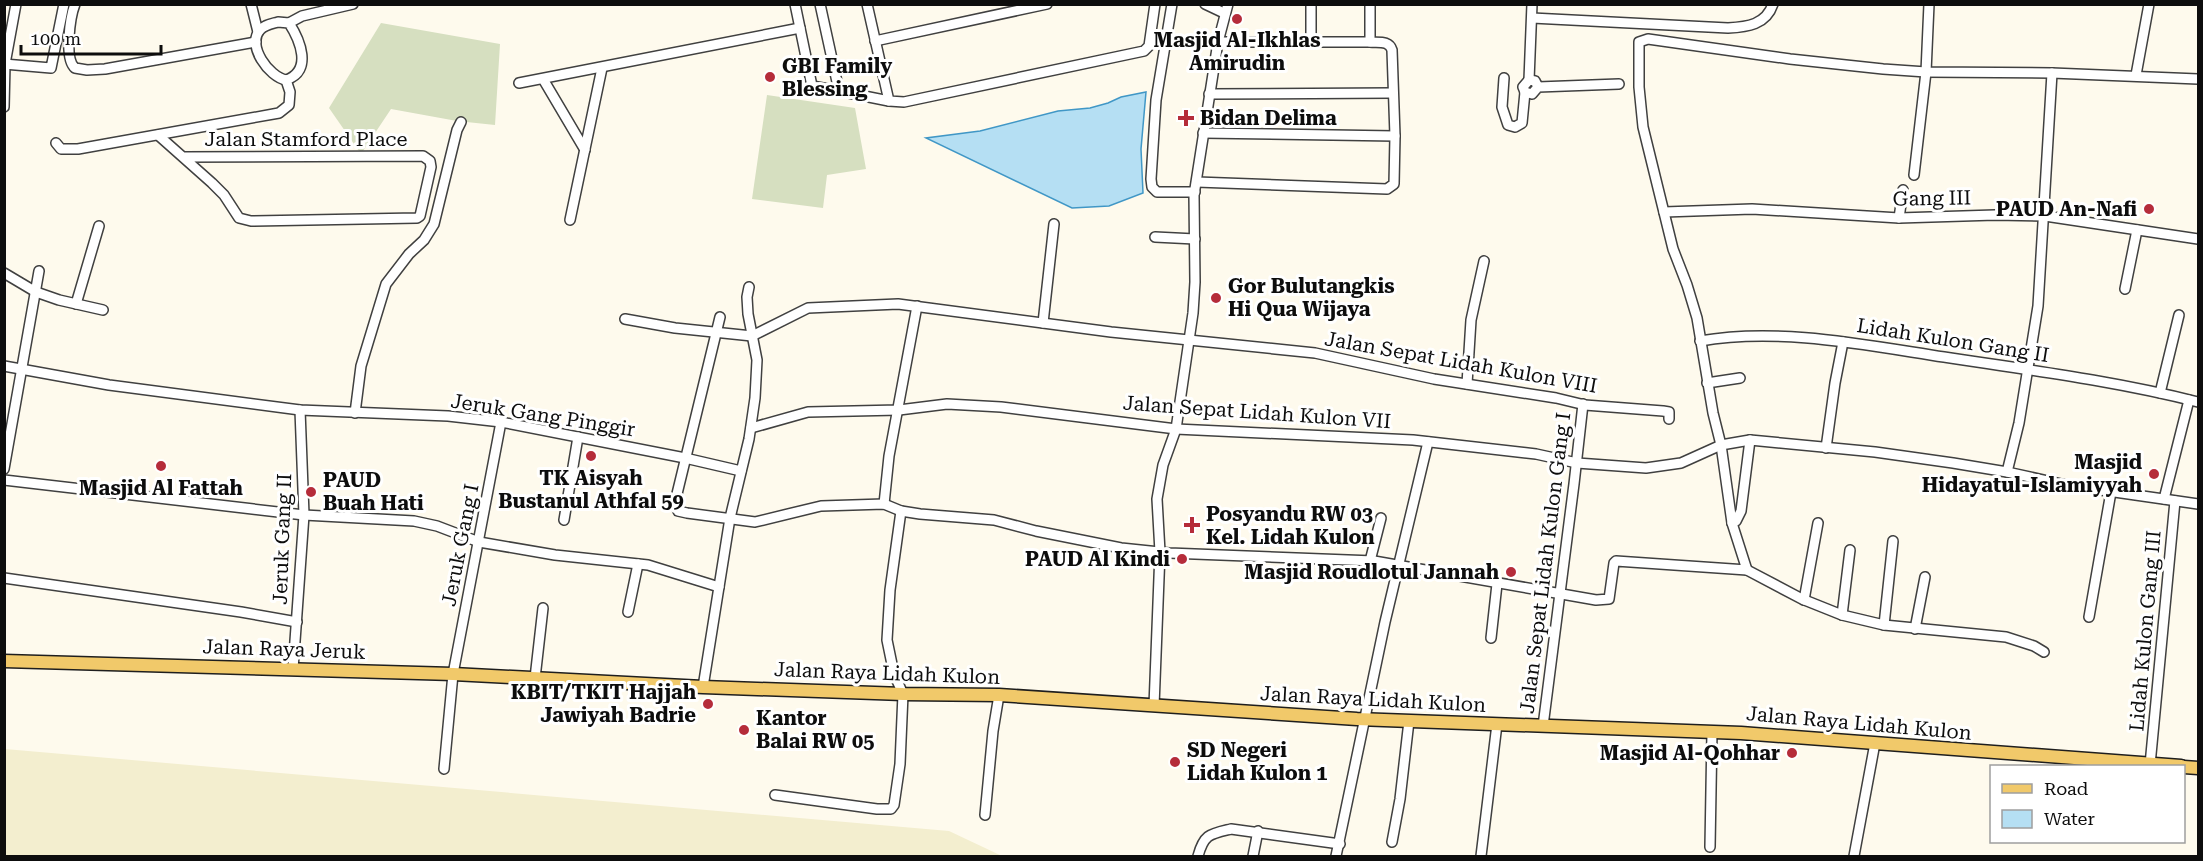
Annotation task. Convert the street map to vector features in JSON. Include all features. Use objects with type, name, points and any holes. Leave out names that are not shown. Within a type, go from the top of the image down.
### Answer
[{"type":"main road","name":"Jalan Raya Jeruk","points":[[4,661],[563,679]]},
{"type":"main road","name":"Jalan Raya Lidah Kulon","points":[[563,679],[703,687],[999,695],[1365,720],[1712,732],[2151,765]]},
{"type":"street","points":[[4,106],[5,64],[16,4]]},
{"type":"street","points":[[5,64],[51,68],[64,4]]},
{"type":"street","points":[[75,4],[70,35],[70,61],[75,68],[87,70],[105,69],[257,37],[266,25],[278,22],[289,23],[311,14],[353,4]]},
{"type":"street","points":[[251,4],[263,64],[275,76],[286,80],[294,76],[302,63],[298,42],[289,23]]},
{"type":"street","points":[[795,4],[812,86],[904,102],[1144,51],[1149,46],[1155,4]]},
{"type":"street","points":[[820,4],[839,91]]},
{"type":"street","points":[[867,4],[889,101]]},
{"type":"street","points":[[875,41],[1047,4]]},
{"type":"street","points":[[1172,4],[1156,100],[1151,179],[1152,187],[1157,192],[1196,187],[1390,188],[1394,184],[1392,47],[1386,43],[1370,42],[1218,42]]},
{"type":"street","points":[[1154,706],[1160,552],[1157,500],[1159,481],[1176,429],[1189,341],[1195,290],[1196,187],[1209,94],[1226,9],[1205,4]]},
{"type":"street","points":[[1311,4],[1311,43]]},
{"type":"street","points":[[1370,4],[1370,42]]},
{"type":"street","points":[[1529,80],[1532,4]]},
{"type":"street","points":[[1532,18],[1728,28],[1749,27],[1770,14],[1773,4]]},
{"type":"street","points":[[1914,175],[1926,72],[1929,4]]},
{"type":"street","points":[[2136,75],[2149,4]]},
{"type":"street","points":[[519,83],[800,28]]},
{"type":"street","points":[[1747,570],[1732,523],[1721,445],[1707,382],[1697,318],[1673,249],[1643,127],[1639,42],[1643,39],[1790,59],[1926,72],[2136,75],[2199,79]]},
{"type":"street","points":[[570,220],[602,68]]},
{"type":"street","points":[[2007,472],[2019,423],[2038,306],[2052,73]]},
{"type":"street","points":[[1504,78],[1502,108],[1508,125],[1515,127],[1522,123],[1526,92],[1524,83],[1529,80],[1535,81],[1538,87]]},
{"type":"street","points":[[543,79],[585,150]]},
{"type":"street","name":"Jalan Stamford Place","points":[[56,143],[61,149],[68,150],[279,113],[289,105],[290,92],[286,80]]},
{"type":"street","points":[[1526,92],[1532,94],[1538,87],[1619,84]]},
{"type":"street","points":[[1209,94],[1393,93]]},
{"type":"street","points":[[355,413],[362,361],[386,284],[409,254],[424,240],[434,224],[457,130],[461,122]]},
{"type":"street","points":[[1203,133],[1395,136]]},
{"type":"street","name":"Jalan Stamford Place","points":[[158,135],[224,195],[239,218],[251,221],[417,218],[420,216],[431,167],[430,161],[423,156],[184,157]]},
{"type":"street","points":[[1899,218],[1903,190]]},
{"type":"street","name":"Gang III","points":[[1664,212],[1752,209],[1899,218],[2045,216],[2199,239]]},
{"type":"street","points":[[1043,323],[1054,224]]},
{"type":"street","points":[[76,304],[99,226]]},
{"type":"street","points":[[2125,289],[2137,230]]},
{"type":"street","points":[[1155,237],[1195,240]]},
{"type":"street","points":[[1467,384],[1471,320],[1484,261]]},
{"type":"street","points":[[4,469],[39,271]]},
{"type":"street","points":[[4,273],[36,292],[103,310]]},
{"type":"street","points":[[703,687],[730,518],[751,428],[755,398],[757,360],[748,314],[748,287]]},
{"type":"street","name":"Jalan Sepat Lidah Kulon VIII","points":[[752,336],[808,308],[880,303],[917,306],[1189,341],[1315,353],[1434,379],[1583,404],[1670,412],[1670,419]]},
{"type":"street","points":[[884,504],[889,456],[917,306]]},
{"type":"street","points":[[2160,393],[2180,315]]},
{"type":"street","points":[[720,317],[718,333],[675,502],[678,510],[755,522],[820,506],[884,504],[901,511],[932,516],[994,520],[1121,548],[1160,552],[1370,561],[1497,584],[1607,600],[1610,596],[1616,561],[1747,570],[1804,600],[1842,615],[1884,625],[2006,637],[2034,646],[2044,652]]},
{"type":"street","points":[[625,320],[752,336]]},
{"type":"street","name":"Lidah Kulon Gang II","points":[[1700,341],[1749,335],[1843,342],[2027,369],[2194,401]]},
{"type":"street","points":[[1826,448],[1834,383],[1843,342]]},
{"type":"street","name":"Jeruk Gang Pinggir","points":[[4,366],[23,371],[204,399],[300,410],[448,416],[501,422],[741,471]]},
{"type":"street","points":[[1707,382],[1740,378]]},
{"type":"street","points":[[2164,499],[2194,401]]},
{"type":"street","name":"Jalan Sepat Lidah Kulon VII","points":[[751,428],[808,412],[899,410],[947,404],[1001,407],[1176,429],[1428,442],[1536,454],[1577,463],[1619,467],[1661,467],[1681,463],[1721,445],[1750,440],[1875,452],[2175,501]]},
{"type":"street","name":"Jalan Sepat Lidah Kulon Gang I","points":[[1543,726],[1583,404]]},
{"type":"street","name":"Jeruk Gang II","points":[[293,669],[304,515],[300,410]]},
{"type":"street","name":"Jeruk Gang I","points":[[444,769],[453,674],[501,422]]},
{"type":"street","points":[[564,520],[578,437]]},
{"type":"street","points":[[1732,523],[1736,521],[1741,511],[1750,440]]},
{"type":"street","points":[[1336,856],[1398,565],[1428,442]]},
{"type":"street","points":[[4,480],[304,515],[414,521],[437,526],[479,542],[555,555],[638,564],[675,572],[719,587]]},
{"type":"street","points":[[2089,617],[2111,492]]},
{"type":"street","points":[[2175,501],[2199,504]]},
{"type":"street","name":"Lidah Kulon Gang III","points":[[2151,765],[2175,501]]},
{"type":"street","points":[[775,795],[877,810],[891,809],[894,805],[897,792],[903,694],[894,674],[887,640],[890,590],[901,511]]},
{"type":"street","points":[[1370,561],[1381,518]]},
{"type":"street","points":[[1804,600],[1818,523]]},
{"type":"street","points":[[1884,625],[1893,541]]},
{"type":"street","points":[[1842,615],[1850,550]]},
{"type":"street","points":[[628,612],[638,564]]},
{"type":"street","points":[[1916,629],[1925,576]]},
{"type":"street","points":[[4,578],[297,622]]},
{"type":"street","points":[[1491,638],[1497,584]]},
{"type":"street","points":[[535,678],[543,608]]},
{"type":"street","points":[[986,814],[993,731],[999,695]]},
{"type":"street","points":[[1392,842],[1400,799],[1409,721]]},
{"type":"street","points":[[1481,856],[1497,724]]},
{"type":"street","points":[[1710,847],[1712,732]]},
{"type":"street","points":[[1854,856],[1875,744]]},
{"type":"street","points":[[1198,856],[1202,842],[1215,832],[1231,829],[1340,844]]},
{"type":"street","points":[[1253,856],[1258,831]]},
{"type":"shaded area","points":[[5,749],[949,831],[1002,856],[5,856]]},
{"type":"green space","points":[[381,23],[500,44],[495,125],[457,121],[391,109],[361,154],[329,108]]},
{"type":"green space","points":[[767,95],[855,108],[866,169],[827,175],[823,208],[752,199]]},
{"type":"water","points":[[1146,92],[1141,149],[1143,193],[1109,206],[1072,208],[926,138],[980,131],[1058,111],[1090,108],[1121,97]]},
{"type":"place","name":"Masjid Al-Ikhlas Amirudin","points":[[1237,19]]},
{"type":"place","name":"GBI Family Blessing","points":[[770,77]]},
{"type":"place","name":"Bidan Delima","points":[[1186,118]]},
{"type":"place","name":"PAUD An-Nafi","points":[[2149,209]]},
{"type":"place","name":"Gor Bulutangkis Hi Qua Wijaya","points":[[1216,298]]},
{"type":"place","name":"TK Aisyah Bustanul Athfal 59","points":[[591,456]]},
{"type":"place","name":"Masjid Al Fattah","points":[[161,466]]},
{"type":"place","name":"Masjid Hidayatul-Islamiyyah","points":[[2154,474]]},
{"type":"place","name":"PAUD Buah Hati","points":[[311,492]]},
{"type":"place","name":"Posyandu RW 03 Kel. Lidah Kulon","points":[[1192,525]]},
{"type":"place","name":"PAUD Al Kindi","points":[[1182,559]]},
{"type":"place","name":"Masjid Roudlotul Jannah","points":[[1511,572]]},
{"type":"place","name":"KBIT/TKIT Hajjah Jawiyah Badrie","points":[[708,704]]},
{"type":"place","name":"Kantor Balai RW 05","points":[[744,730]]},
{"type":"place","name":"Masjid Al-Qohhar","points":[[1792,753]]},
{"type":"place","name":"SD Negeri Lidah Kulon 1","points":[[1175,762]]}]
